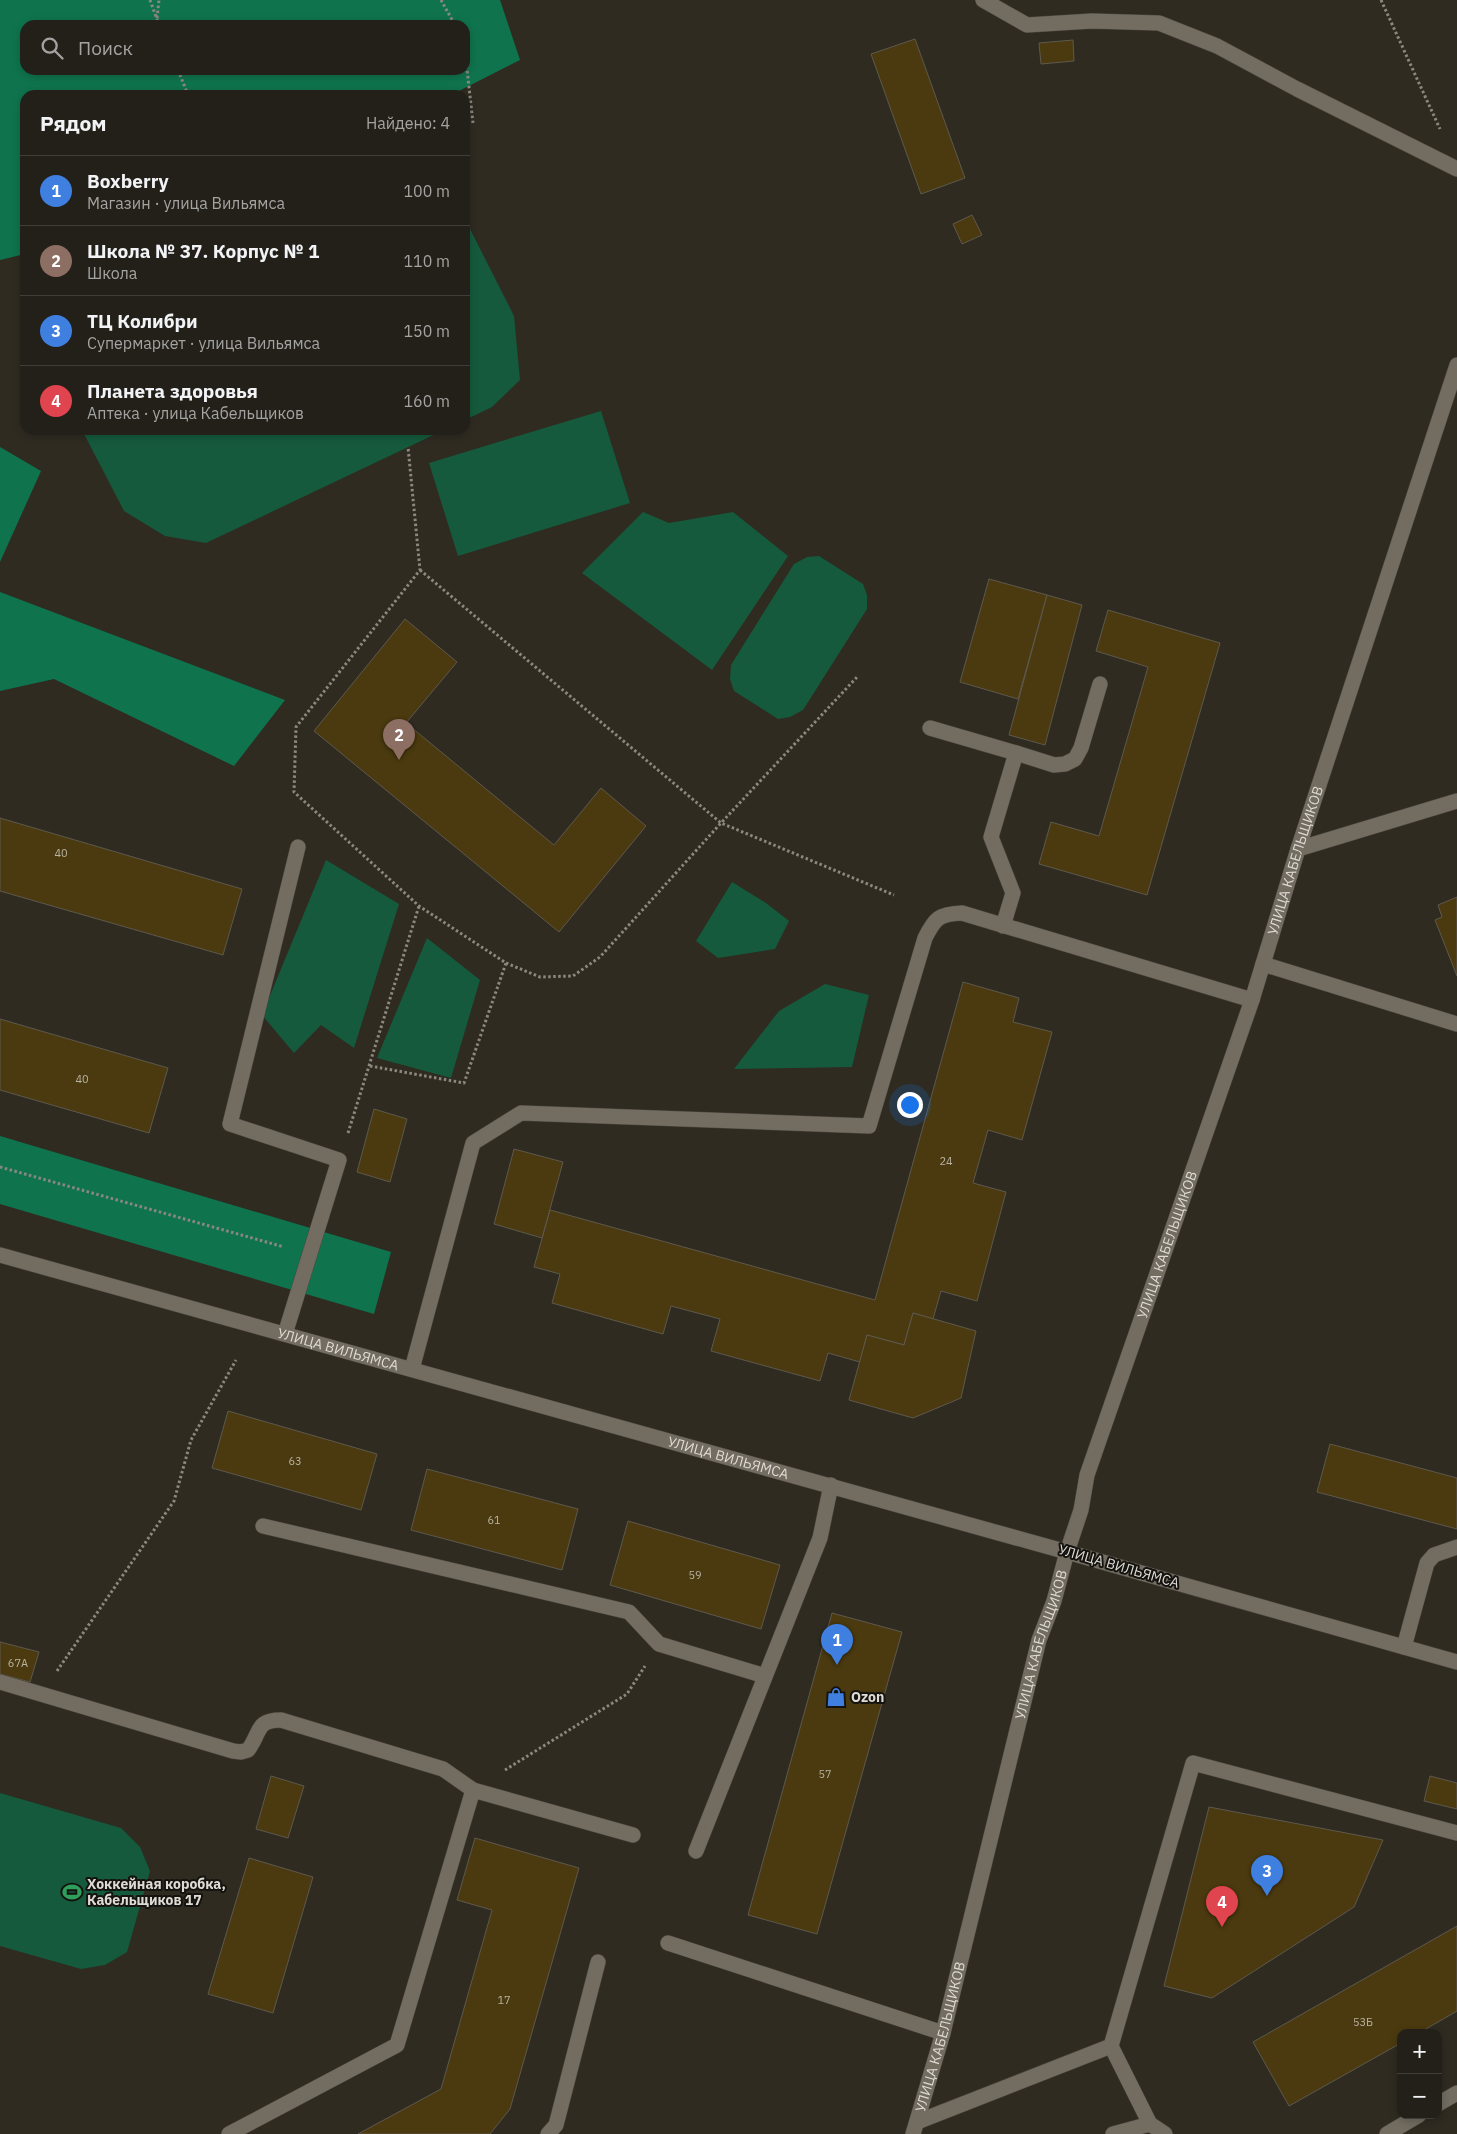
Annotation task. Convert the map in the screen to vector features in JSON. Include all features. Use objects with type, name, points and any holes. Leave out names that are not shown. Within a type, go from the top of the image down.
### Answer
[{"type":"street","points":[[983,0],[1027,25],[1092,21],[1158,23],[1217,46],[1297,89],[1457,169]]},
{"type":"street","name":"УЛИЦА КАБЕЛЬЩИКОВ","points":[[915,2128],[943,2033],[1039,1640],[1054,1601],[1081,1510],[1087,1475],[1252,1000],[1298,849],[1457,364]]},
{"type":"street","points":[[1440,415],[1457,409]]},
{"type":"street","points":[[930,728],[1054,765],[1065,764],[1075,759],[1081,748],[1100,684]]},
{"type":"street","points":[[1003,926],[1013,893],[991,837],[1016,753]]},
{"type":"street","points":[[1298,849],[1457,801]]},
{"type":"street","points":[[285,1334],[339,1160],[230,1124],[298,847]]},
{"type":"street","points":[[412,1370],[473,1143],[521,1113],[869,1126],[924,938],[932,922],[945,914],[962,913],[1252,1000]]},
{"type":"street","points":[[1263,964],[1457,1024]]},
{"type":"street","name":"УЛИЦА ВИЛЬЯМСА","points":[[0,1255],[1457,1662]]},
{"type":"street","points":[[696,1852],[820,1538],[831,1486]]},
{"type":"street","points":[[263,1526],[629,1612],[659,1644],[765,1676]]},
{"type":"street","points":[[1404,1647],[1427,1563],[1434,1555],[1457,1547]]},
{"type":"street","points":[[0,1682],[233,1751],[241,1752],[248,1750],[262,1724],[270,1720],[281,1720],[443,1769],[473,1790],[633,1835]]},
{"type":"street","points":[[1164,2134],[1150,2124],[1111,2046],[1193,1763],[1457,1833]]},
{"type":"street","points":[[229,2134],[397,2045],[473,1790]]},
{"type":"street","points":[[668,1943],[943,2033]]},
{"type":"street","points":[[548,2134],[556,2125],[598,1962]]},
{"type":"street","points":[[915,2128],[1111,2046]]},
{"type":"street","points":[[1442,2102],[1457,2093]]},
{"type":"street","points":[[1388,2134],[1412,2119]]},
{"type":"street","points":[[1113,2134],[1150,2124]]},
{"type":"path","points":[[150,0],[157,20]]},
{"type":"path","points":[[158,20],[159,0]]},
{"type":"path","points":[[441,0],[453,20]]},
{"type":"path","points":[[1381,0],[1441,132]]},
{"type":"path","points":[[180,75],[186,90]]},
{"type":"path","points":[[468,75],[469,90]]},
{"type":"path","points":[[470,96],[473,123]]},
{"type":"path","points":[[408,447],[420,570],[296,727],[294,792],[419,906],[506,962],[540,977],[573,976],[600,957],[858,676]]},
{"type":"path","points":[[420,570],[721,823],[894,895]]},
{"type":"path","points":[[339,1160],[419,906]]},
{"type":"path","points":[[370,1066],[464,1083],[506,962]]},
{"type":"path","points":[[0,1166],[309,1254]]},
{"type":"path","points":[[40,1694],[174,1501],[191,1440],[236,1360]]},
{"type":"path","points":[[473,1790],[627,1694],[659,1644]]},
{"type":"green space","points":[[0,0],[500,0],[520,60],[461,90],[20,90],[20,255],[0,260]]},
{"type":"green space","points":[[470,229],[514,316],[520,380],[492,407],[470,418]]},
{"type":"green space","points":[[601,411],[630,503],[458,556],[429,463]]},
{"type":"green space","points":[[85,435],[433,435],[206,543],[165,536],[124,511]]},
{"type":"green space","points":[[0,447],[41,471],[0,562]]},
{"type":"green space","points":[[643,512],[669,523],[733,512],[788,556],[712,670],[582,573]]},
{"type":"green space","points":[[819,556],[863,584],[867,595],[867,609],[803,710],[790,717],[778,719],[734,691],[730,679],[731,665],[794,564],[807,557]]},
{"type":"green space","points":[[0,592],[285,700],[234,766],[54,679],[0,691]]},
{"type":"green space","points":[[326,860],[399,904],[354,1048],[321,1025],[294,1053],[262,1015]]},
{"type":"green space","points":[[732,882],[766,903],[789,921],[775,949],[718,958],[696,941]]},
{"type":"green space","points":[[427,938],[480,980],[451,1078],[377,1058]]},
{"type":"green space","points":[[825,984],[869,995],[852,1067],[734,1069],[779,1011]]},
{"type":"green space","points":[[0,1136],[391,1252],[374,1314],[0,1204]]},
{"type":"green space","name":"Хоккейная коробка, Кабельщиков 17","points":[[0,1793],[121,1828],[140,1847],[150,1871],[127,1952],[105,1965],[81,1969],[0,1946]]},
{"type":"building","points":[[915,39],[965,178],[921,194],[871,54]]},
{"type":"building","points":[[1073,40],[1074,61],[1041,64],[1039,43]]},
{"type":"building","points":[[972,215],[982,235],[962,244],[953,224]]},
{"type":"building","points":[[989,579],[1047,595],[1018,699],[960,682]]},
{"type":"building","points":[[1047,595],[1082,605],[1045,745],[1009,735]]},
{"type":"building","points":[[1108,610],[1220,643],[1147,895],[1039,864],[1051,822],[1099,836],[1148,667],[1096,651]]},
{"type":"building","points":[[405,619],[457,662],[406,723],[554,845],[601,788],[646,826],[559,932],[314,731]]},
{"type":"building","points":[[0,818],[242,889],[223,955],[0,891]]},
{"type":"building","points":[[1457,897],[1457,976],[1435,920],[1442,917],[1438,905]]},
{"type":"building","points":[[963,982],[1019,998],[1013,1022],[1052,1032],[1022,1140],[988,1130],[973,1183],[1006,1192],[977,1301],[941,1291],[933,1319],[913,1313],[904,1345],[867,1335],[860,1362],[828,1353],[820,1381],[711,1351],[720,1319],[671,1306],[663,1334],[552,1303],[560,1274],[534,1267],[550,1210],[875,1300]]},
{"type":"building","points":[[0,1019],[168,1068],[149,1133],[0,1090]]},
{"type":"building","points":[[374,1109],[407,1119],[390,1182],[357,1172]]},
{"type":"building","points":[[514,1149],[563,1162],[542,1238],[494,1224]]},
{"type":"building","points":[[913,1313],[976,1331],[961,1398],[913,1418],[849,1400],[867,1335],[904,1345]]},
{"type":"building","points":[[228,1411],[377,1454],[361,1510],[212,1468]]},
{"type":"building","points":[[1330,1444],[1457,1478],[1457,1529],[1317,1492]]},
{"type":"building","points":[[427,1469],[578,1509],[562,1570],[411,1530]]},
{"type":"building","points":[[628,1521],[780,1565],[761,1629],[610,1585]]},
{"type":"building","points":[[832,1613],[902,1632],[817,1934],[748,1915]]},
{"type":"building","points":[[0,1642],[39,1652],[30,1682],[0,1674]]},
{"type":"building","points":[[271,1776],[304,1786],[288,1838],[256,1829]]},
{"type":"building","points":[[1430,1776],[1457,1783],[1457,1809],[1424,1801]]},
{"type":"building","points":[[1209,1807],[1383,1840],[1354,1907],[1212,1998],[1164,1986]]},
{"type":"building","points":[[475,1838],[579,1868],[510,2109],[490,2134],[358,2134],[441,2089],[492,1910],[457,1900]]},
{"type":"building","points":[[249,1858],[313,1877],[273,2013],[208,1994]]},
{"type":"building","points":[[1457,1926],[1457,2011],[1426,2029],[1397,2029],[1397,2045],[1289,2106],[1253,2042]]},
{"type":"place","name":"Школа № 37. Корпус № 1","points":[[399,760]]},
{"type":"place","name":"Boxberry","points":[[837,1665]]},
{"type":"place","name":"Ozon","points":[[836,1697]]},
{"type":"place","name":"Хоккейная коробка, Кабельщиков 17","points":[[72,1892]]},
{"type":"place","name":"ТЦ Колибри","points":[[1267,1896]]},
{"type":"place","name":"Планета здоровья","points":[[1222,1927]]}]
